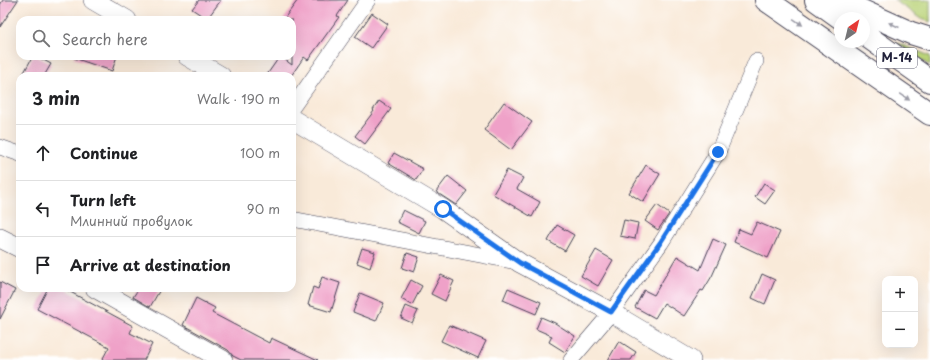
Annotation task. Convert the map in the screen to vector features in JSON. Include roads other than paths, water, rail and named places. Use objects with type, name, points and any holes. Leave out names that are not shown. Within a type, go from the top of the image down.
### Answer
[{"type":"highway","name":"М-14","points":[[766,0],[930,114]]},
{"type":"highway","points":[[816,0],[834,13]]},
{"type":"highway","points":[[838,0],[911,33],[930,39]]},
{"type":"highway","name":"М-14","points":[[870,38],[930,81]]},
{"type":"street","points":[[94,0],[120,16]]},
{"type":"street","points":[[296,102],[368,0]]},
{"type":"street","points":[[194,60],[214,72]]},
{"type":"street","points":[[571,360],[611,312],[660,243],[718,152],[756,60]]},
{"type":"street","points":[[296,121],[443,209],[520,263],[611,312],[691,360]]},
{"type":"street","points":[[0,147],[16,153]]},
{"type":"street","points":[[296,220],[520,263]]},
{"type":"street","points":[[0,238],[16,246]]},
{"type":"street","points":[[102,292],[224,360]]}]
